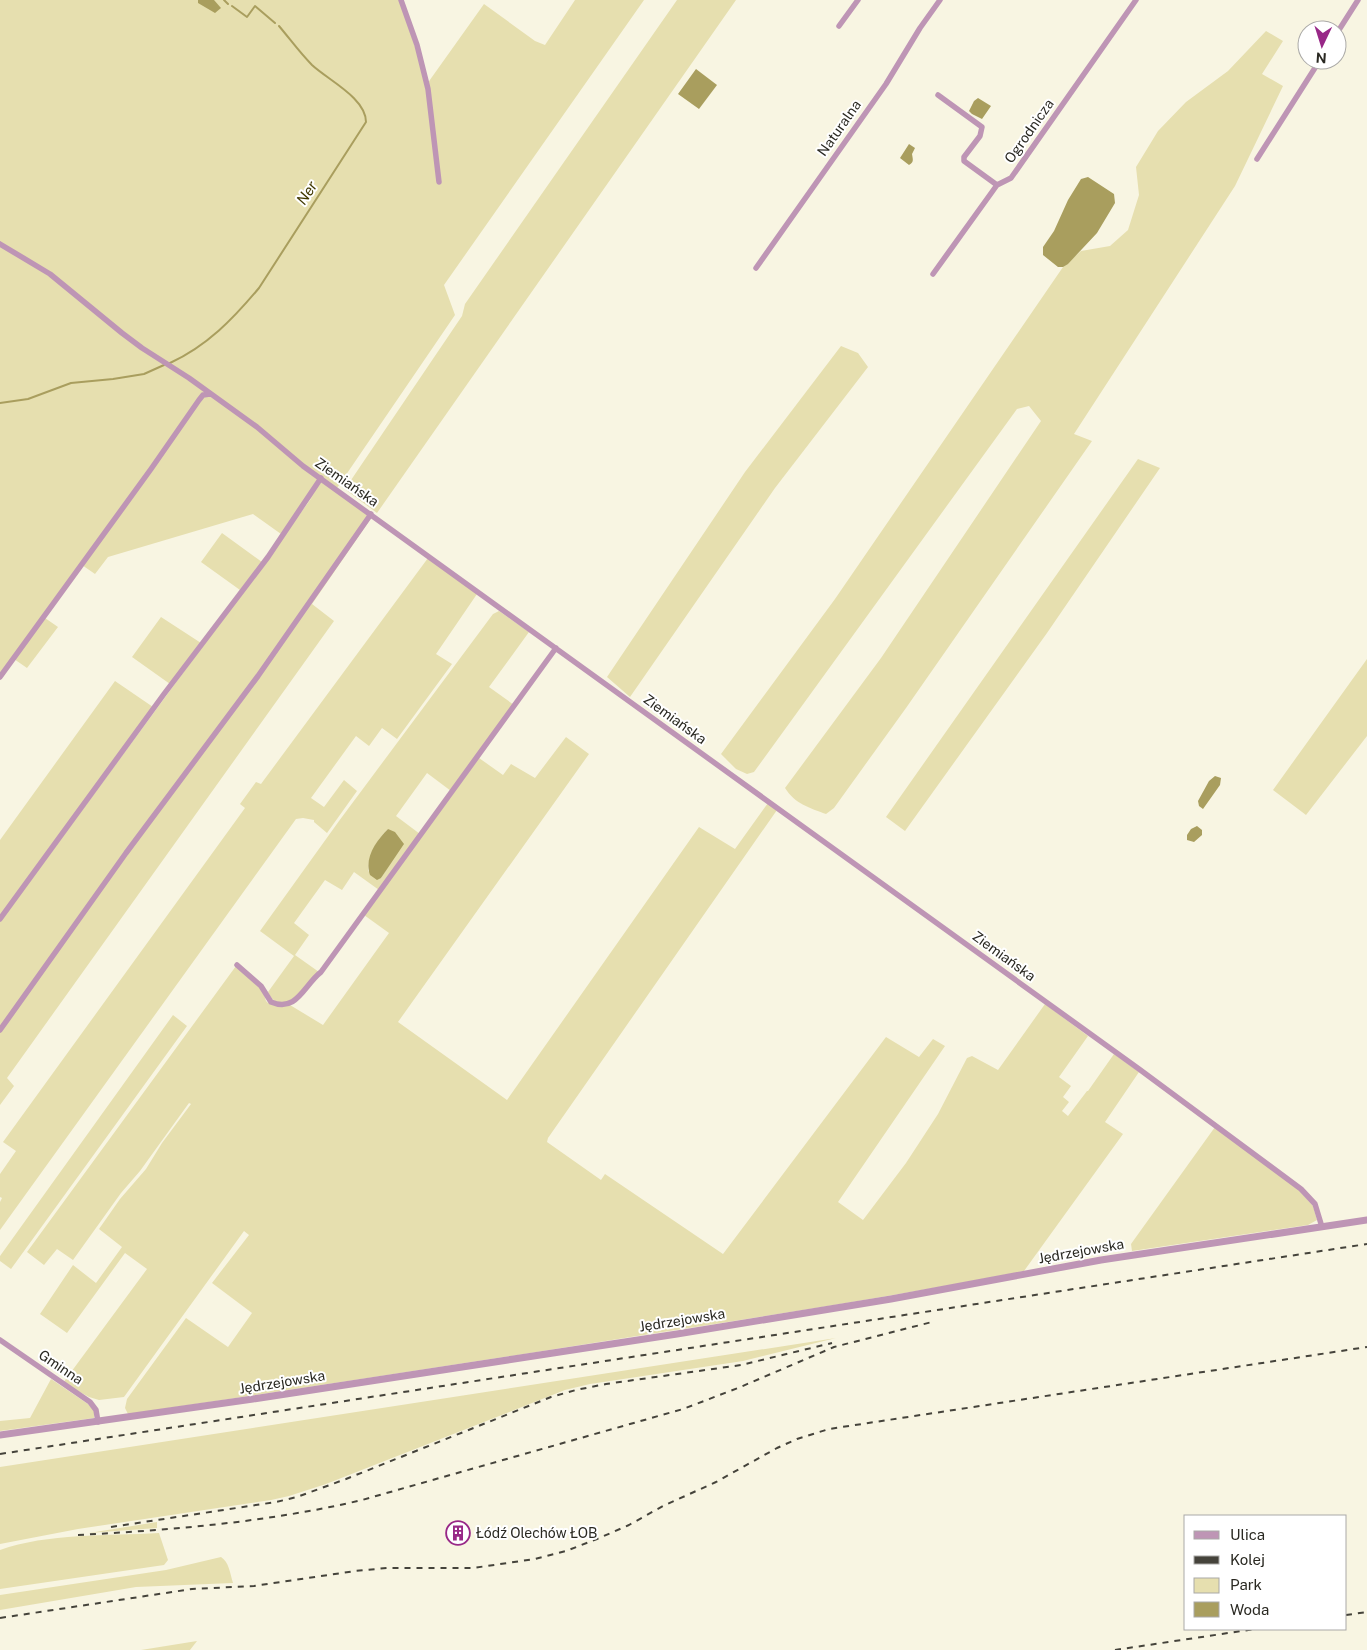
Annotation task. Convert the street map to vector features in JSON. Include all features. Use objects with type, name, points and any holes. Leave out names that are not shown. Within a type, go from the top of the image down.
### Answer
[{"type":"street","points":[[401,0],[417,45],[428,89],[439,182]]},
{"type":"street","points":[[839,26],[858,0]]},
{"type":"street","name":"Naturalna","points":[[756,268],[880,92],[940,0]]},
{"type":"street","name":"Ogrodnicza","points":[[933,274],[997,185],[1011,178],[1136,0]]},
{"type":"street","points":[[1345,20],[1358,0]]},
{"type":"street","points":[[1257,159],[1314,70]]},
{"type":"street","points":[[938,95],[982,127],[980,136],[964,157],[964,161],[997,185]]},
{"type":"street","name":"Ziemiańska","points":[[0,244],[50,274],[109,324],[257,427],[321,478],[437,563],[1139,1069],[1305,1191],[1315,1204],[1322,1226]]},
{"type":"street","points":[[0,677],[151,469],[198,400],[203,395],[210,394]]},
{"type":"street","points":[[0,919],[164,694],[268,558],[321,478]]},
{"type":"street","points":[[0,1030],[126,853],[258,676],[371,514]]},
{"type":"street","points":[[237,965],[261,986],[271,1002],[286,1004],[296,1000],[321,972],[556,648]]},
{"type":"street","name":"Jędrzejowska","points":[[0,1435],[253,1399],[687,1332],[892,1299],[1101,1260],[1367,1220]]},
{"type":"street","name":"Gminna","points":[[0,1340],[90,1402],[96,1410],[98,1422]]},
{"type":"green space","points":[[0,0],[400,0],[427,84],[484,4],[535,41],[545,45],[575,0],[644,0],[444,285],[455,315],[337,488],[372,517],[312,604],[334,621],[7,1078],[14,1086],[0,1105],[0,922],[313,496],[281,534],[253,514],[108,557],[95,574],[82,565],[0,674]]},
{"type":"green space","points":[[677,0],[736,0],[377,513],[346,490],[347,486],[462,316],[465,304]]},
{"type":"green space","points":[[1266,31],[1283,41],[1262,74],[1283,86],[1235,186],[1074,434],[1092,441],[906,708],[834,808],[826,814],[798,802],[785,788],[881,658],[1041,421],[1029,406],[1017,409],[754,772],[747,774],[736,769],[721,754],[835,599],[1063,267],[1081,251],[1110,246],[1128,230],[1139,195],[1136,167],[1158,131],[1186,102],[1228,71]]},
{"type":"green space","points":[[841,346],[858,353],[868,367],[775,488],[630,697],[607,677],[745,472]]},
{"type":"green space","points":[[1138,459],[1160,468],[1047,633],[905,831],[886,817]]},
{"type":"green space","points":[[222,533],[262,562],[240,590],[201,562]]},
{"type":"green space","points":[[428,558],[477,594],[436,654],[452,664],[397,739],[382,728],[369,746],[356,736],[311,798],[324,807],[344,780],[357,791],[327,833],[314,820],[296,819],[0,1230],[0,1202],[2,1198],[0,1197],[0,1174],[16,1151],[3,1142],[245,808],[240,804],[256,782],[261,784]]},
{"type":"green space","points":[[499,611],[529,632],[489,687],[514,705],[451,791],[427,773],[396,816],[420,834],[379,890],[354,872],[342,890],[325,880],[294,923],[309,935],[295,955],[319,972],[294,998],[280,1003],[273,1000],[268,992],[294,956],[260,931],[493,614]],"holes":[[[388,829],[401,846],[381,878],[368,871],[374,848]]]},
{"type":"green space","points":[[161,617],[201,643],[170,684],[132,657]]},
{"type":"green space","points":[[45,618],[58,627],[27,668],[14,659]]},
{"type":"green space","points":[[1367,659],[1367,736],[1306,815],[1273,790]]},
{"type":"green space","points":[[115,681],[153,707],[0,916],[0,840]]},
{"type":"green space","points":[[566,737],[589,754],[398,1022],[507,1100],[699,827],[735,849],[768,803],[777,810],[547,1142],[601,1180],[605,1174],[723,1254],[886,1037],[919,1057],[933,1039],[945,1046],[838,1202],[863,1220],[906,1163],[938,1114],[967,1058],[972,1056],[998,1070],[1045,1004],[1088,1036],[1059,1077],[1071,1086],[1063,1097],[1069,1102],[1062,1111],[1068,1116],[1114,1054],[1139,1072],[1105,1122],[1123,1134],[1024,1271],[783,1313],[128,1414],[125,1408],[127,1399],[186,1318],[228,1347],[252,1313],[212,1283],[249,1235],[244,1231],[124,1397],[99,1400],[89,1397],[63,1383],[147,1269],[125,1253],[67,1333],[40,1314],[73,1265],[96,1283],[122,1247],[99,1229],[120,1199],[146,1169],[162,1143],[191,1104],[189,1103],[73,1260],[57,1249],[44,1265],[27,1252],[236,966],[263,991],[268,1003],[290,1005],[323,1025],[389,933],[364,915],[479,758],[503,775],[511,764],[535,778]]},
{"type":"green space","points":[[173,1015],[187,1026],[11,1269],[0,1261],[0,1256]]},
{"type":"green space","points":[[1215,1127],[1296,1187],[1313,1206],[1317,1220],[1308,1225],[1132,1251],[1131,1244]]},
{"type":"green space","points":[[836,1338],[743,1361],[590,1384],[565,1390],[326,1484],[289,1496],[78,1529],[0,1544],[0,1467]]},
{"type":"green space","points":[[51,1379],[88,1404],[94,1410],[94,1418],[0,1431],[0,1421],[30,1418]]},
{"type":"green space","points":[[157,1522],[157,1528],[89,1533]]},
{"type":"green space","points":[[159,1533],[168,1560],[164,1565],[0,1589],[0,1550],[58,1538]]},
{"type":"green space","points":[[221,1557],[228,1565],[233,1583],[136,1587],[0,1610],[0,1595],[166,1570]]},
{"type":"green space","points":[[197,1641],[190,1650],[141,1650]]},
{"type":"water","points":[[198,0],[214,0],[221,8],[215,13],[198,3]]},
{"type":"water","points":[[696,69],[717,85],[699,109],[678,94]]},
{"type":"water","points":[[978,98],[991,106],[982,119],[969,111],[974,101]]},
{"type":"water","points":[[909,144],[915,148],[912,154],[912,162],[909,165],[900,158]]},
{"type":"water","points":[[1088,177],[1114,194],[1115,203],[1097,233],[1068,264],[1058,267],[1043,255],[1043,247],[1054,231],[1068,200],[1081,179]]},
{"type":"water","points":[[1215,776],[1221,778],[1220,785],[1203,809],[1199,806],[1198,801],[1209,781]]},
{"type":"water","points":[[1197,826],[1202,830],[1202,835],[1194,842],[1187,840],[1187,835],[1191,829]]},
{"type":"water","points":[[388,829],[395,832],[404,844],[381,878],[377,880],[370,875],[370,856],[375,844]]},
{"type":"waterway","name":"Ner","points":[[224,0],[228,4]]},
{"type":"waterway","name":"Ner","points":[[232,6],[247,17],[255,6],[275,23]]},
{"type":"waterway","name":"Ner","points":[[170,363],[196,348],[219,331],[259,288],[366,122],[360,105],[353,97],[312,65],[279,26]]},
{"type":"waterway","name":"Ner","points":[[0,403],[28,399],[71,383],[144,374],[164,365]]},
{"type":"railway","points":[[0,1454],[1367,1244]]},
{"type":"railway","points":[[78,1535],[221,1524],[292,1514],[362,1500],[683,1409],[834,1347],[932,1322]]},
{"type":"railway","points":[[111,1527],[276,1502],[297,1497],[551,1397],[576,1390],[741,1365],[832,1343]]},
{"type":"railway","points":[[0,1618],[192,1589],[254,1586],[355,1571],[387,1568],[473,1568],[535,1559],[566,1551],[629,1525],[663,1506],[716,1482],[777,1448],[797,1439],[829,1429],[1367,1347]]},
{"type":"railway","points":[[1347,1615],[1367,1612]]},
{"type":"railway","points":[[1115,1650],[1248,1630]]},
{"type":"place","name":"Łódź Olechów ŁOB","points":[[458,1533]]}]
